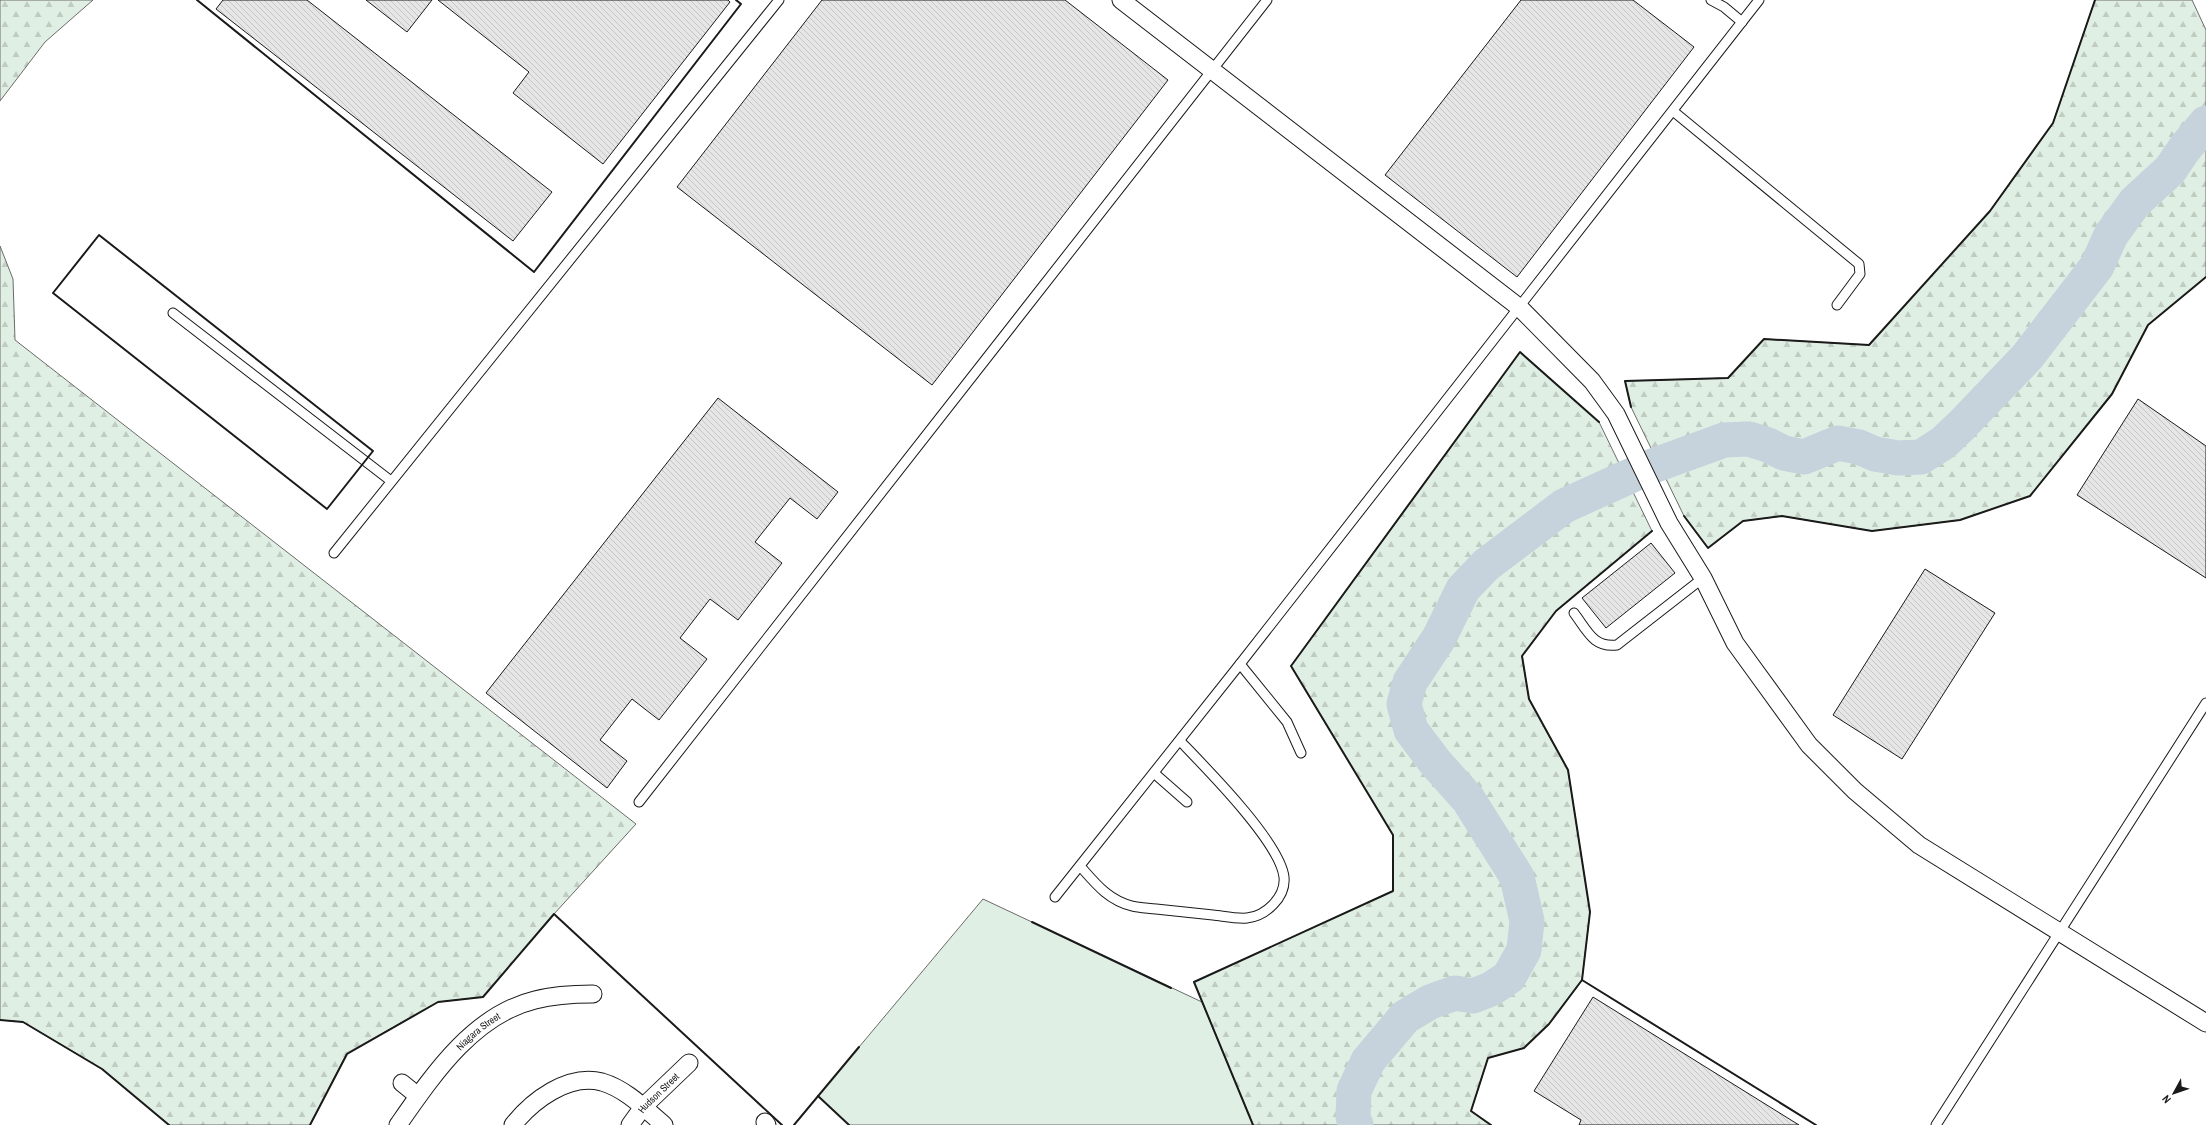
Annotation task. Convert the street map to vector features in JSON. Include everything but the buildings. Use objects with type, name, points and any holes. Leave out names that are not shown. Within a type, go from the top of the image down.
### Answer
[{"type":"street","points":[[1121,0],[1520,308],[1592,381],[1616,414],[1669,523],[1703,578],[1735,643],[1770,694],[1809,744],[1855,792],[1919,845],[2206,1023]]},
{"type":"street","name":"Niagara Street","points":[[398,1125],[418,1096],[448,1059],[475,1032],[501,1013],[534,1000],[562,994],[593,994]]},
{"type":"street","name":"Hudson Street","points":[[630,1125],[643,1107],[689,1063]]},
{"type":"street","points":[[513,1125],[535,1102],[552,1091],[577,1082],[601,1082],[624,1092],[664,1125]]},
{"type":"street","points":[[402,1083],[418,1096]]},
{"type":"lane","points":[[334,553],[779,0]]},
{"type":"lane","points":[[639,802],[1267,0]]},
{"type":"lane","points":[[1710,0],[1724,7],[1742,22]]},
{"type":"lane","points":[[1055,897],[1180,741],[1520,308],[1759,0]]},
{"type":"lane","points":[[1673,111],[1859,264],[1860,274],[1837,305]]},
{"type":"lane","points":[[173,313],[392,482]]},
{"type":"lane","points":[[1574,613],[1599,644],[1606,647],[1617,645],[1703,578]]},
{"type":"lane","points":[[1240,664],[1287,722],[1301,753]]},
{"type":"lane","points":[[1936,1125],[2206,703]]},
{"type":"lane","points":[[1080,866],[1100,889],[1111,897],[1132,906],[1246,918],[1265,912],[1276,902],[1284,888],[1284,876],[1276,856],[1251,820],[1218,779],[1180,741]]},
{"type":"lane","points":[[1154,773],[1187,802]]},
{"type":"green space","points":[[0,0],[93,0],[45,42],[0,101]]},
{"type":"green space","points":[[2095,0],[2192,0],[2206,30],[2206,277],[2148,325],[2112,394],[2030,496],[1960,520],[1872,531],[1782,516],[1743,521],[1708,548],[1684,516],[1631,407],[1625,381],[1728,378],[1764,339],[1869,345],[1990,211],[2053,123]]},
{"type":"green space","points":[[0,246],[13,279],[15,340],[636,824],[554,914],[483,997],[438,1002],[347,1053],[310,1125],[169,1125],[102,1069],[23,1022],[0,1020]]},
{"type":"green space","points":[[1520,352],[1599,422],[1652,531],[1556,611],[1522,656],[1529,699],[1568,770],[1590,912],[1582,980],[1549,1024],[1524,1048],[1488,1058],[1471,1111],[1491,1125],[1253,1125],[1194,982],[1393,891],[1393,835],[1291,666]]},
{"type":"green space","points":[[983,899],[1202,1002],[1253,1125],[849,1125],[818,1096]]},
{"type":"waterway","points":[[1356,1125],[1353,1117],[1354,1091],[1368,1061],[1405,1017],[1430,1002],[1455,993],[1473,996],[1491,989],[1509,977],[1524,950],[1527,921],[1517,877],[1468,799],[1435,762],[1411,730],[1404,704],[1410,682],[1439,638],[1463,589],[1486,565],[1564,506],[1650,467],[1724,440],[1749,439],[1768,445],[1784,453],[1804,457],[1838,443],[1859,447],[1875,454],[1898,458],[1921,457],[1943,443],[2027,357],[2097,266],[2111,235],[2135,202],[2170,170],[2185,148],[2206,123]]},
{"type":"wall","points":[[197,0],[534,272],[741,4],[736,0]]},
{"type":"wall","points":[[1631,407],[1625,381],[1728,378],[1764,339],[1869,345],[1990,211],[2053,123],[2095,0]]},
{"type":"wall","points":[[99,235],[373,451],[327,509],[53,293],[99,235]]},
{"type":"wall","points":[[1684,516],[1708,548],[1743,521],[1782,516],[1872,531],[1960,520],[2030,496],[2112,394],[2148,325],[2206,277]]},
{"type":"wall","points":[[1253,1125],[1194,982],[1393,891],[1393,835],[1291,666],[1520,352],[1599,422]]},
{"type":"wall","points":[[1491,1125],[1471,1111],[1488,1058],[1524,1048],[1549,1024],[1582,980],[1590,912],[1568,770],[1529,699],[1522,656],[1556,611],[1652,531]]},
{"type":"wall","points":[[310,1125],[347,1054],[438,1002],[483,997],[554,914],[782,1125]]},
{"type":"wall","points":[[1032,922],[1171,988]]},
{"type":"wall","points":[[1582,980],[1816,1125]]},
{"type":"wall","points":[[0,1020],[23,1022],[102,1069],[169,1125]]},
{"type":"wall","points":[[794,1125],[859,1047]]},
{"type":"wall","points":[[818,1096],[849,1125]]}]
